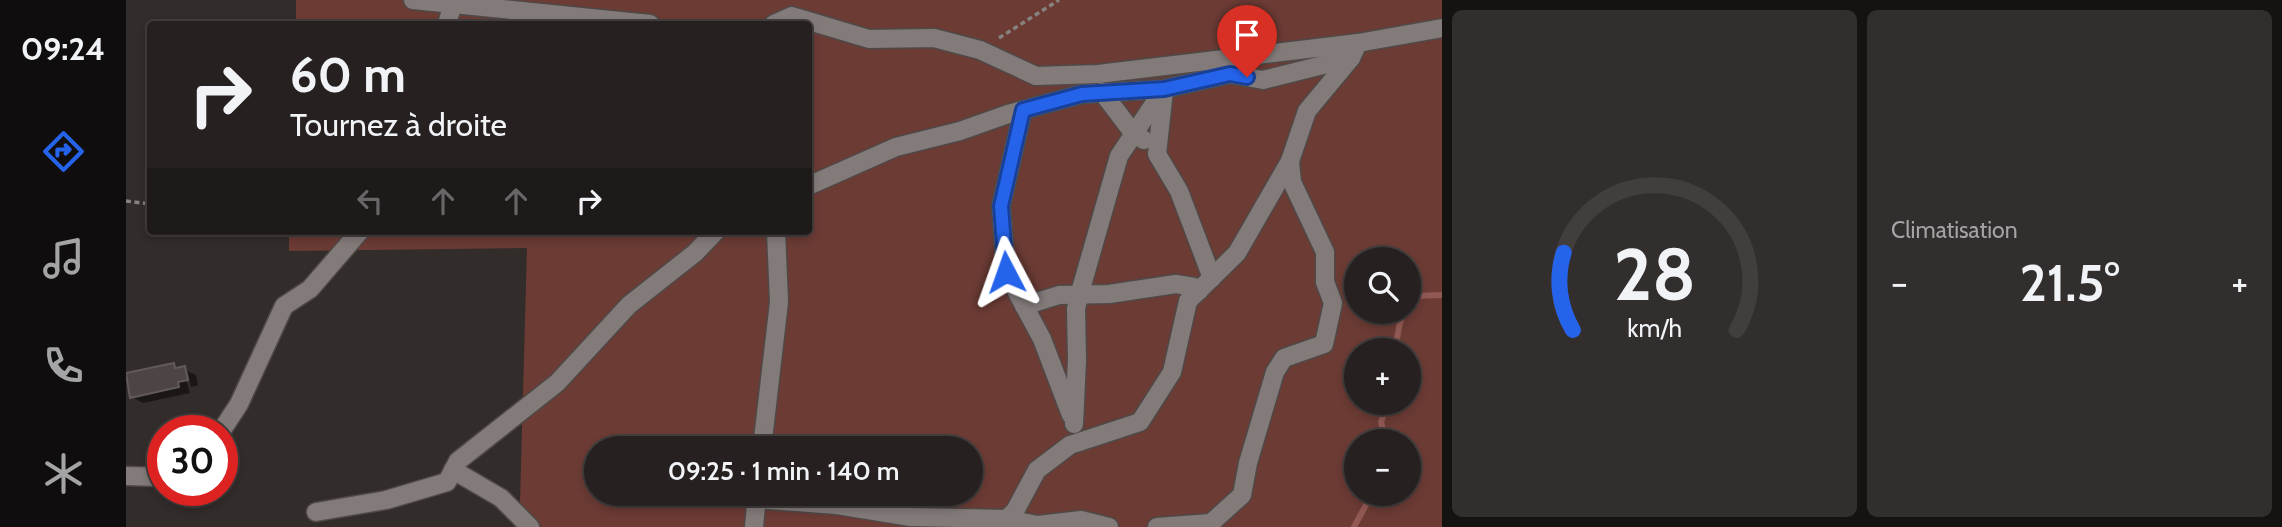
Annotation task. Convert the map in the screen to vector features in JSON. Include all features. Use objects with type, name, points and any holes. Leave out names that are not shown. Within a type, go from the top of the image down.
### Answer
[{"type":"street","points":[[413,0],[623,21]]},
{"type":"street","points":[[448,21],[453,2]]},
{"type":"street","points":[[781,21],[792,16],[809,21]]},
{"type":"street","points":[[812,22],[869,39],[934,38],[980,50],[1036,76],[1098,74],[1354,50]]},
{"type":"street","points":[[812,184],[895,147],[960,131],[1082,94],[1164,89],[1230,74],[1264,80],[1354,50],[1442,28]]},
{"type":"street","points":[[1002,523],[1014,511],[1037,470],[1070,445],[1140,422],[1172,372],[1188,301],[1237,253],[1290,161],[1307,111],[1354,50]]},
{"type":"street","points":[[1074,424],[1076,309],[1079,296],[1119,156],[1164,89]]},
{"type":"street","points":[[1164,89],[1157,154],[1179,191],[1205,285]]},
{"type":"street","points":[[1102,92],[1134,134],[1158,151]]},
{"type":"street","points":[[1023,110],[1001,206],[1006,272],[1042,339],[1080,442]]},
{"type":"street","points":[[1157,527],[1211,523],[1242,495],[1248,463],[1275,372],[1284,358],[1324,344],[1333,303],[1325,282],[1325,252],[1292,182],[1290,161]]},
{"type":"street","points":[[232,415],[284,306],[310,289],[356,235]]},
{"type":"street","points":[[316,512],[386,500],[447,482],[458,461],[557,383],[629,305],[695,253],[712,235]]},
{"type":"street","points":[[763,436],[779,302],[776,235]]},
{"type":"street","points":[[1024,306],[1059,295],[1079,296],[1176,284],[1194,287],[1205,285]]},
{"type":"street","points":[[453,470],[501,498],[530,527]]},
{"type":"street","points":[[126,476],[147,477]]},
{"type":"street","points":[[754,527],[756,506]]},
{"type":"street","points":[[843,506],[911,517],[1038,525],[1081,520],[1109,527]]},
{"type":"path","points":[[980,50],[1059,0]]},
{"type":"path","points":[[126,201],[147,204]]},
{"type":"shaded area","points":[[296,0],[1442,0],[1442,527],[523,527],[520,501],[527,248],[289,251],[289,235],[812,235],[812,21],[296,21]]},
{"type":"building","points":[[174,363],[175,368],[185,366],[188,380],[178,382],[179,387],[130,398],[126,373]]},
{"type":"waterway","points":[[1421,296],[1442,295]]},
{"type":"waterway","points":[[1397,338],[1400,324]]},
{"type":"waterway","points":[[1383,415],[1381,422],[1383,429]]},
{"type":"waterway","points":[[1354,527],[1365,506]]},
{"type":"route","points":[[1006,272],[1001,206],[1023,110],[1082,94],[1164,89],[1230,74],[1247,77]]}]
